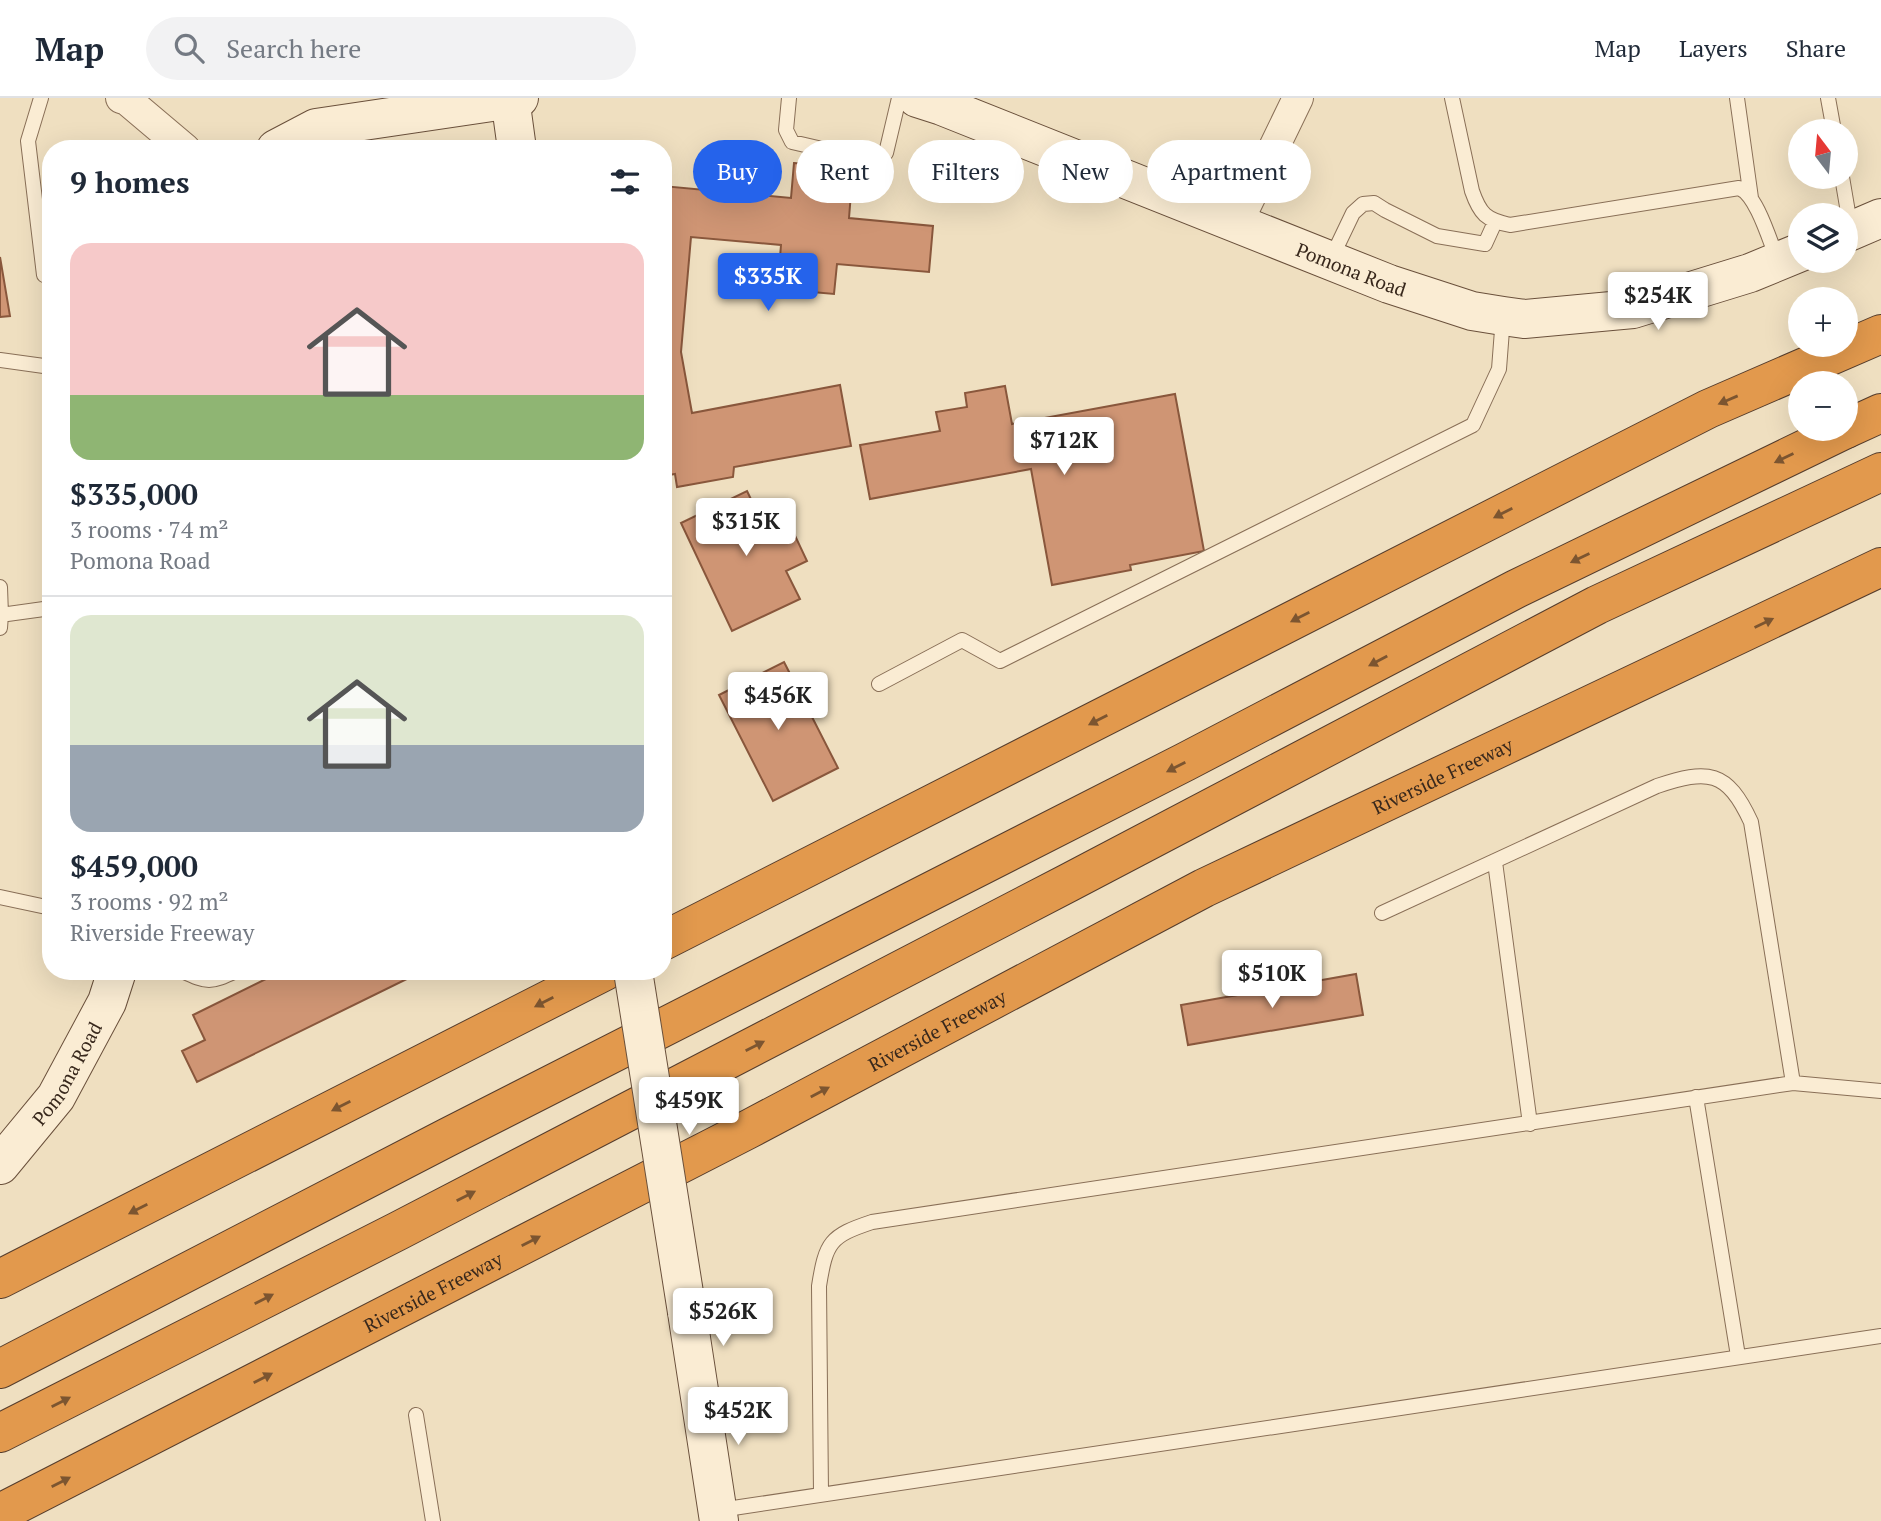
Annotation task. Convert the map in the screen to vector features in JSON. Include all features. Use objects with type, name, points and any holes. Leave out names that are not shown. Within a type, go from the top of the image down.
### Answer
[{"type":"highway","points":[[672,936],[1708,409],[1881,334]]},
{"type":"highway","points":[[1858,424],[1881,413]]},
{"type":"highway","points":[[0,1369],[448,1137],[1185,762],[1516,589],[1819,441]]},
{"type":"highway","points":[[0,1433],[435,1212],[1597,605],[1881,472]]},
{"type":"highway","name":"Riverside Freeway","points":[[0,1513],[747,1130],[1203,888],[1881,567]]},
{"type":"highway","points":[[0,1279],[587,980]]},
{"type":"main road","name":"Pomona Road","points":[[917,98],[1389,284],[1472,311],[1524,319],[1633,309],[1750,273],[1788,258]]},
{"type":"main road","points":[[293,140],[316,128],[513,99],[516,140]]},
{"type":"main road","name":"Pomona Road","points":[[0,1166],[56,1097],[107,1002],[114,980]]},
{"type":"main road","points":[[634,980],[718,1516]]},
{"type":"street","points":[[1237,224],[1298,98]]},
{"type":"street","points":[[125,99],[174,140]]},
{"type":"lane","points":[[41,98],[29,141],[42,257]]},
{"type":"lane","points":[[789,98],[786,130],[792,142],[874,161],[886,153],[899,98]]},
{"type":"lane","points":[[1452,98],[1476,205],[1482,214],[1495,222],[1510,225],[1739,188],[1746,191],[1788,254]]},
{"type":"lane","points":[[1737,98],[1751,198]]},
{"type":"lane","points":[[1828,98],[1831,119]]},
{"type":"lane","points":[[1846,189],[1860,227]]},
{"type":"lane","points":[[1330,260],[1353,213],[1363,204],[1374,202],[1437,236],[1485,244],[1495,222]]},
{"type":"lane","points":[[879,684],[962,640],[1000,661],[1473,425],[1499,369],[1503,316]]},
{"type":"lane","points":[[0,360],[42,366]]},
{"type":"lane","points":[[0,587],[0,619],[42,610]]},
{"type":"lane","points":[[1382,913],[1657,786],[1687,776],[1706,776],[1725,784],[1741,799],[1751,822],[1793,1083]]},
{"type":"lane","points":[[1495,862],[1530,1124]]},
{"type":"lane","points":[[0,897],[42,906]]},
{"type":"lane","points":[[821,1494],[819,1286],[829,1244],[848,1230],[872,1222],[1793,1083],[1881,1091]]},
{"type":"lane","points":[[1696,1097],[1738,1356]]},
{"type":"lane","points":[[718,1516],[821,1494],[1881,1336]]},
{"type":"lane","points":[[416,1415],[433,1521]]},
{"type":"building","points":[[796,163],[796,203],[850,203],[849,218],[933,226],[929,272],[837,264],[834,294],[779,289],[781,245],[691,237],[681,352],[692,413],[840,385],[851,446],[734,467],[733,477],[677,487],[675,474],[672,474],[672,187],[693,189],[693,203],[782,203],[782,197],[791,198]]},
{"type":"building","points":[[0,257],[10,316],[0,317]]},
{"type":"building","points":[[1005,386],[1012,424],[1175,394],[1204,551],[1130,565],[1131,570],[1052,585],[1031,469],[870,499],[860,445],[940,431],[936,412],[967,407],[965,393]]},
{"type":"building","points":[[747,491],[759,516],[781,506],[807,561],[786,571],[800,599],[732,631],[681,523]]},
{"type":"building","points":[[784,662],[838,768],[773,801],[719,695]]},
{"type":"building","points":[[1356,974],[1363,1015],[1188,1045],[1181,1005]]},
{"type":"building","points":[[264,980],[405,980],[197,1082],[182,1051],[205,1040],[193,1015]]}]
